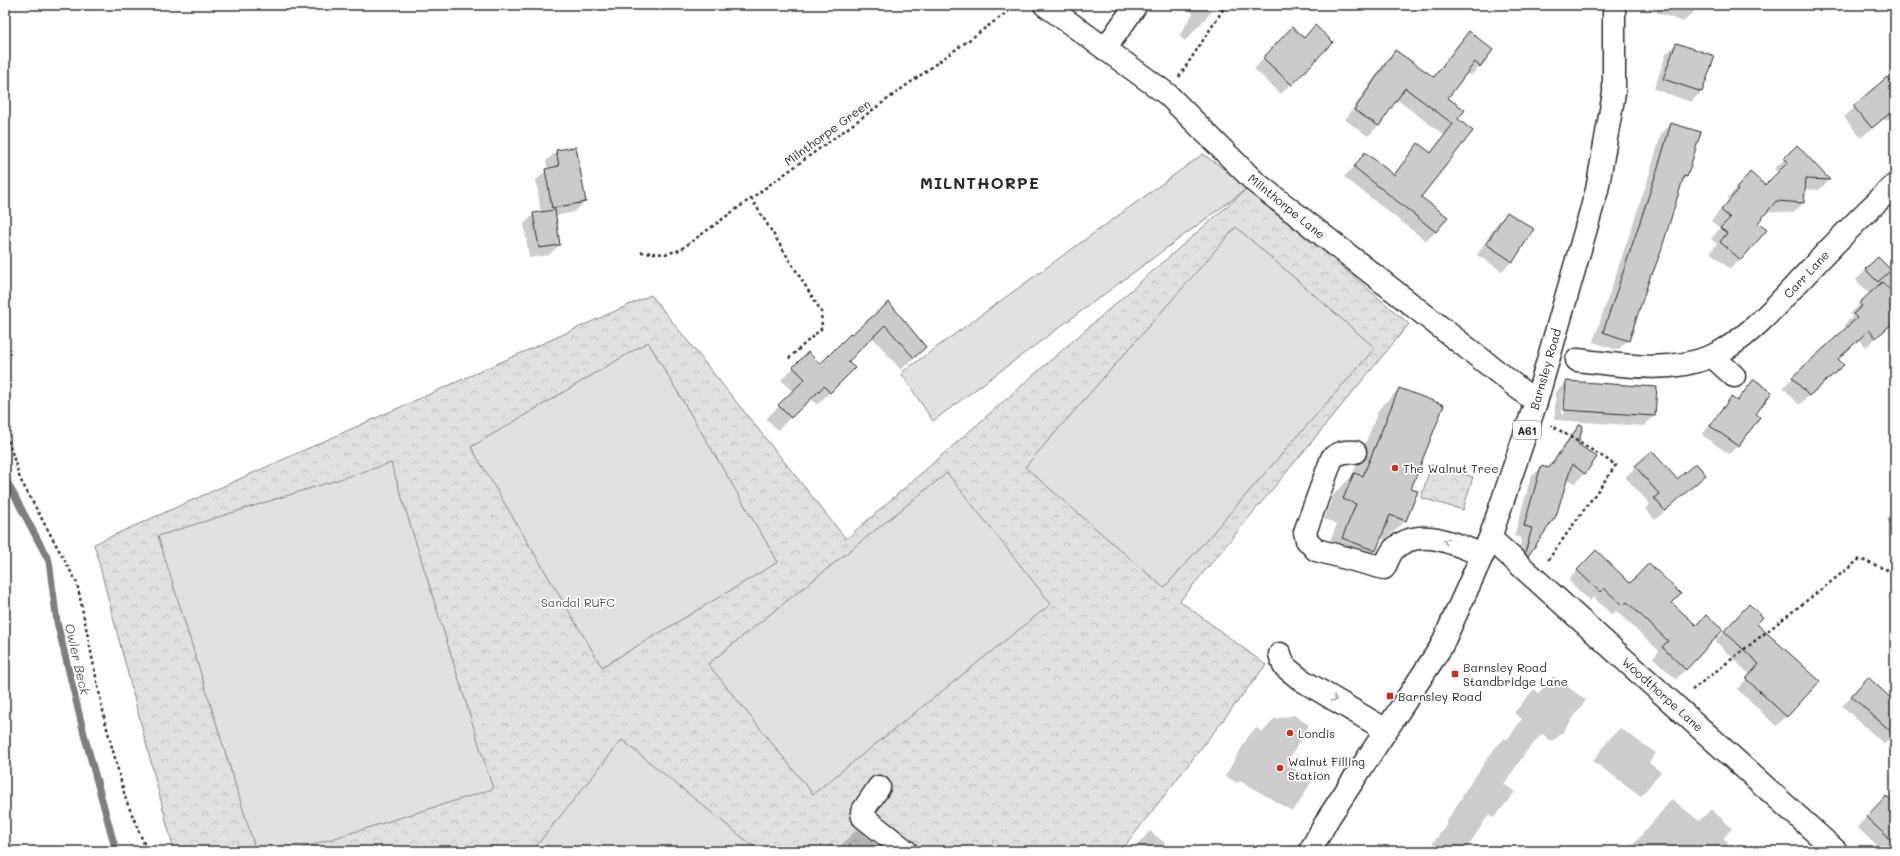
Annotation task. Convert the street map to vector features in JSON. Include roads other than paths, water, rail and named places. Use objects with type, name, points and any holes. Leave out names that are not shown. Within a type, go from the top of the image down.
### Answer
[{"type":"street","points":[[1105,49],[1136,5]]},
{"type":"street","name":"Barnsley Road","points":[[1310,851],[1329,817],[1441,647],[1486,546],[1534,407],[1597,190],[1614,94],[1614,5]]},
{"type":"street","name":"Milnthorpe Lane","points":[[1046,6],[1167,94],[1256,182],[1534,407]]},
{"type":"street","name":"Carr Lane","points":[[1577,360],[1644,368],[1669,366],[1712,356],[1729,346],[1765,316],[1859,218],[1895,186]]},
{"type":"street","points":[[1712,356],[1734,376]]},
{"type":"street","points":[[1355,452],[1346,451],[1338,453],[1332,458],[1305,532],[1307,540],[1316,550],[1384,568],[1393,550],[1404,542],[1415,538],[1438,538],[1486,546]]},
{"type":"street","name":"Woodthorpe Lane","points":[[1486,546],[1535,578],[1836,851]]},
{"type":"street","points":[[1280,654],[1284,666],[1300,679],[1386,730]]},
{"type":"street","points":[[879,787],[862,812],[863,817],[906,851]]},
{"type":"street","name":"A61","points":[[1319,851],[1329,817]]},
{"type":"waterway","name":"Owler Beck","points":[[5,478],[49,561],[57,622],[84,734],[116,851]]},
{"type":"place","name":"The Walnut Tree","points":[[1395,468]]},
{"type":"place","name":"Barnsley Road Standbridge Lane","points":[[1455,674]]},
{"type":"place","name":"Barnsley Road","points":[[1390,696]]},
{"type":"place","name":"Londis","points":[[1290,733]]},
{"type":"place","name":"Walnut Filling Station","points":[[1280,768]]},
{"type":"district","name":"MILNTHORPE","points":[[980,182]]},
{"type":"park label","name":"Sandal RUFC","points":[[578,602]]}]
